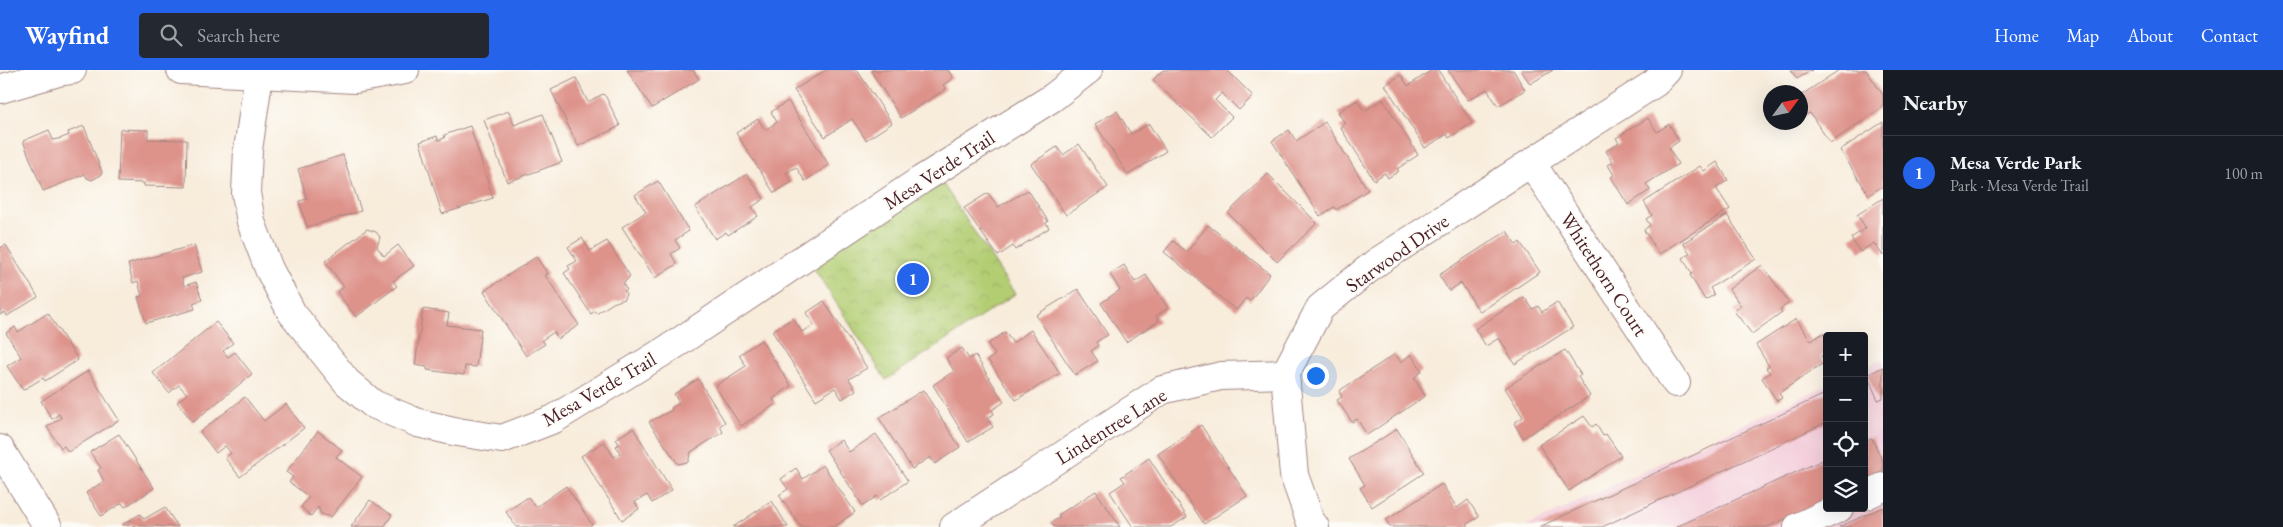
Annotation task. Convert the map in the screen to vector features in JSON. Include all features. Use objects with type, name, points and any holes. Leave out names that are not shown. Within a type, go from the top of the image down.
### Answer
[{"type":"street","points":[[0,89],[58,72],[72,70]]},
{"type":"street","points":[[181,70],[355,79],[405,70]]},
{"type":"street","name":"Mesa Verde Trail","points":[[259,74],[248,150],[246,193],[254,230],[269,269],[292,313],[347,382],[374,404],[418,423],[458,432],[502,438],[554,419],[678,342],[921,180],[1052,98],[1088,70]]},
{"type":"street","name":"Starwood Drive","points":[[1285,374],[1320,308],[1377,262],[1532,164],[1655,83],[1667,70]]},
{"type":"street","name":"Whitethorn Court","points":[[1532,164],[1676,383]]},
{"type":"street","points":[[1285,374],[1294,475],[1314,527]]},
{"type":"street","name":"Lindentree Lane","points":[[954,527],[1162,390],[1220,376],[1285,374]]},
{"type":"street","points":[[0,449],[48,527]]},
{"type":"street","points":[[1868,494],[1883,488]]},
{"type":"street","points":[[1798,527],[1830,512]]},
{"type":"shaded area","points":[[1883,359],[1883,527],[1525,527],[1823,387],[1823,512],[1868,512],[1868,366]]},
{"type":"green space","points":[[941,181],[1015,294],[886,380],[811,264]]},
{"type":"building","points":[[627,70],[693,70],[699,79],[652,108]]},
{"type":"building","points":[[826,70],[857,70],[892,123],[866,140],[852,119],[825,137],[794,90]]},
{"type":"building","points":[[948,70],[953,78],[943,85],[946,89],[901,118],[871,71]]},
{"type":"building","points":[[1163,70],[1227,70],[1253,96],[1239,110],[1222,93],[1215,100],[1232,117],[1212,137],[1153,80]]},
{"type":"building","points":[[1432,70],[1438,70],[1472,123],[1449,138],[1447,134],[1425,148],[1385,85],[1401,75],[1408,86]]},
{"type":"building","points":[[1448,70],[1513,70],[1525,90],[1498,106],[1487,89],[1468,100]]},
{"type":"building","points":[[1521,70],[1553,70],[1530,84]]},
{"type":"building","points":[[1791,70],[1812,70],[1797,79]]},
{"type":"building","points":[[1839,70],[1866,70],[1883,95],[1883,107],[1830,143],[1810,113],[1808,114],[1808,91]]},
{"type":"building","points":[[576,78],[588,102],[603,94],[606,97],[620,126],[578,146],[551,90]]},
{"type":"building","points":[[1383,99],[1418,155],[1397,169],[1399,171],[1388,178],[1385,173],[1374,180],[1340,127],[1345,124],[1338,112],[1357,100],[1364,111]]},
{"type":"building","points":[[788,101],[829,165],[805,181],[796,167],[786,173],[792,182],[774,193],[736,133],[758,119],[765,130],[777,122],[771,112]]},
{"type":"building","points":[[509,111],[514,125],[543,114],[562,162],[507,182],[484,120]]},
{"type":"building","points":[[1117,111],[1131,134],[1149,124],[1166,151],[1128,175],[1095,124]]},
{"type":"building","points":[[1648,118],[1657,132],[1669,124],[1679,141],[1669,148],[1678,164],[1646,184],[1650,190],[1628,205],[1611,177],[1614,175],[1608,165],[1613,162],[1606,151],[1619,143],[1616,138]]},
{"type":"building","points":[[1325,122],[1368,190],[1336,210],[1334,207],[1320,216],[1272,141],[1289,130],[1296,141]]},
{"type":"building","points":[[1883,122],[1883,186],[1869,195],[1840,150]]},
{"type":"building","points":[[84,126],[102,172],[101,175],[92,180],[87,178],[85,174],[43,191],[23,141],[49,130],[53,140],[62,138],[69,135],[68,132]]},
{"type":"building","points":[[470,126],[493,198],[442,214],[420,142],[437,136],[438,140],[445,138],[444,135]]},
{"type":"building","points":[[120,129],[148,130],[148,139],[187,140],[186,187],[144,186],[144,183],[118,182]]},
{"type":"building","points":[[1079,144],[1108,187],[1066,215],[1031,164],[1057,147],[1063,155]]},
{"type":"building","points":[[343,155],[361,211],[307,227],[299,201],[307,199],[298,169]]},
{"type":"building","points":[[1717,162],[1728,180],[1716,188],[1730,209],[1659,254],[1644,230],[1650,225],[1646,219],[1652,215],[1644,202],[1700,166],[1704,171]]},
{"type":"building","points":[[747,174],[764,199],[752,207],[758,216],[728,235],[726,232],[715,239],[695,207]]},
{"type":"building","points":[[1268,174],[1317,223],[1277,262],[1228,213]]},
{"type":"building","points":[[658,181],[689,231],[675,240],[680,248],[671,254],[677,264],[655,278],[622,227],[646,212],[635,195]]},
{"type":"building","points":[[1028,190],[1048,221],[1046,223],[1049,228],[1015,250],[1013,246],[998,256],[964,208],[988,193],[998,207]]},
{"type":"building","points":[[1883,198],[1883,256],[1874,243],[1860,252],[1851,238],[1866,228],[1857,215]]},
{"type":"building","points":[[1727,215],[1756,259],[1710,288],[1714,295],[1705,300],[1690,275],[1692,274],[1683,258],[1690,253],[1683,243]]},
{"type":"building","points":[[1208,225],[1270,274],[1250,301],[1246,298],[1236,310],[1164,252],[1173,241],[1187,252]]},
{"type":"building","points":[[367,229],[376,232],[380,237],[377,247],[384,256],[398,245],[414,266],[393,281],[397,286],[356,317],[337,292],[344,287],[325,261]]},
{"type":"building","points":[[1507,231],[1516,245],[1520,242],[1540,272],[1480,312],[1461,283],[1449,291],[1439,275]]},
{"type":"building","points":[[582,238],[590,251],[607,241],[630,276],[623,284],[627,290],[624,291],[626,294],[624,299],[613,303],[596,314],[595,311],[591,314],[564,273],[570,269],[568,266],[577,261],[568,247]]},
{"type":"building","points":[[6,245],[38,297],[7,316],[5,312],[0,315],[0,248]]},
{"type":"building","points":[[194,245],[202,272],[182,278],[184,286],[196,282],[202,300],[193,303],[195,309],[146,323],[138,297],[142,296],[138,281],[133,283],[128,264]]},
{"type":"building","points":[[536,257],[548,274],[545,275],[579,325],[558,339],[554,332],[542,340],[545,344],[526,356],[484,291]]},
{"type":"building","points":[[1124,265],[1135,282],[1146,275],[1168,308],[1156,316],[1159,321],[1126,342],[1101,303],[1120,290],[1110,274]]},
{"type":"building","points":[[1762,265],[1789,303],[1780,309],[1782,312],[1752,334],[1734,311],[1741,306],[1729,289]]},
{"type":"building","points":[[1078,289],[1108,335],[1096,342],[1098,346],[1091,351],[1098,361],[1075,375],[1036,315]]},
{"type":"building","points":[[1524,297],[1533,309],[1538,306],[1542,312],[1557,302],[1573,327],[1515,364],[1499,338],[1486,346],[1475,329]]},
{"type":"building","points":[[824,301],[867,368],[849,379],[856,390],[842,399],[835,388],[816,400],[772,331],[793,318],[802,332],[814,325],[806,313]]},
{"type":"building","points":[[423,309],[449,313],[447,325],[481,329],[476,367],[465,366],[464,375],[427,370],[427,367],[415,365]]},
{"type":"building","points":[[48,313],[78,360],[45,381],[43,378],[23,390],[7,366],[21,357],[6,333],[15,327],[18,332]]},
{"type":"building","points":[[1796,319],[1811,341],[1823,333],[1823,355],[1821,356],[1823,363],[1779,393],[1782,398],[1777,401],[1762,378],[1770,373],[1766,368],[1769,366],[1756,345]]},
{"type":"building","points":[[216,322],[233,343],[223,351],[228,357],[235,352],[252,374],[193,422],[177,402],[187,394],[179,385],[169,393],[153,373]]},
{"type":"building","points":[[1031,330],[1060,373],[1016,400],[988,360],[995,355],[988,344],[1005,332],[1013,343]]},
{"type":"building","points":[[761,340],[791,386],[773,399],[776,404],[741,426],[715,386],[746,366],[739,355]]},
{"type":"building","points":[[962,348],[969,359],[975,355],[1004,402],[992,410],[994,414],[987,418],[993,427],[968,442],[933,385],[954,371],[946,358]]},
{"type":"building","points":[[1565,350],[1581,375],[1578,377],[1590,396],[1523,438],[1514,423],[1523,417],[1505,388]]},
{"type":"building","points":[[1395,354],[1401,362],[1411,354],[1422,371],[1414,378],[1425,396],[1367,435],[1357,419],[1352,422],[1337,400],[1342,397],[1339,391]]},
{"type":"building","points":[[1883,367],[1883,398],[1878,400],[1868,374]]},
{"type":"building","points":[[88,371],[119,420],[68,452],[64,446],[61,448],[47,427],[61,418],[59,414],[52,419],[41,401]]},
{"type":"building","points":[[698,379],[725,422],[720,426],[723,432],[691,452],[688,462],[678,464],[649,422],[672,410],[671,408],[679,403],[674,394]]},
{"type":"building","points":[[923,390],[960,447],[935,464],[930,457],[912,469],[879,418]]},
{"type":"building","points":[[1823,395],[1823,424],[1602,527],[1539,527]]},
{"type":"building","points":[[245,397],[264,421],[286,404],[304,428],[240,477],[225,458],[231,453],[225,446],[216,453],[200,432]]},
{"type":"building","points":[[1584,416],[1592,427],[1596,424],[1603,436],[1606,434],[1621,456],[1569,491],[1539,445]]},
{"type":"building","points":[[1201,425],[1247,496],[1204,524],[1158,454]]},
{"type":"building","points":[[633,428],[672,490],[652,503],[647,495],[635,502],[639,509],[622,520],[581,456],[604,442],[614,457],[620,453],[616,446],[619,444],[616,439]]},
{"type":"building","points":[[1397,429],[1424,473],[1372,507],[1360,488],[1365,485],[1349,459]]},
{"type":"building","points":[[318,431],[342,450],[336,457],[362,477],[331,517],[321,514],[318,507],[311,516],[301,507],[309,497],[289,482],[293,477],[286,472]]},
{"type":"building","points":[[119,434],[154,488],[125,507],[122,503],[101,516],[86,493],[104,481],[98,470],[101,468],[90,452]]},
{"type":"building","points":[[876,434],[908,481],[880,500],[877,496],[863,506],[826,450],[841,440],[849,452]]},
{"type":"building","points":[[1872,438],[1883,462],[1883,474],[1868,481],[1868,467],[1868,440]]},
{"type":"building","points":[[1149,458],[1187,517],[1171,527],[1133,527],[1110,492],[1125,482],[1121,477]]},
{"type":"building","points":[[1823,460],[1823,502],[1767,527],[1676,527]]},
{"type":"building","points":[[823,465],[855,512],[834,527],[801,527],[779,495],[788,489],[781,479],[796,468],[803,479]]},
{"type":"building","points":[[1442,484],[1457,508],[1468,500],[1479,517],[1467,524],[1469,527],[1390,527],[1386,520]]},
{"type":"building","points":[[566,486],[592,524],[588,527],[516,527],[506,512],[528,497],[536,507]]},
{"type":"building","points":[[1096,491],[1120,527],[1054,527],[1051,523],[1060,517],[1058,515]]},
{"type":"building","points":[[370,500],[392,515],[384,527],[351,527]]},
{"type":"building","points":[[772,501],[788,527],[733,527]]},
{"type":"building","points":[[165,507],[178,527],[122,525],[140,514],[144,519]]},
{"type":"building","points":[[1883,507],[1883,527],[1839,527]]},
{"type":"place","name":"Mesa Verde Park","points":[[913,279]]}]
